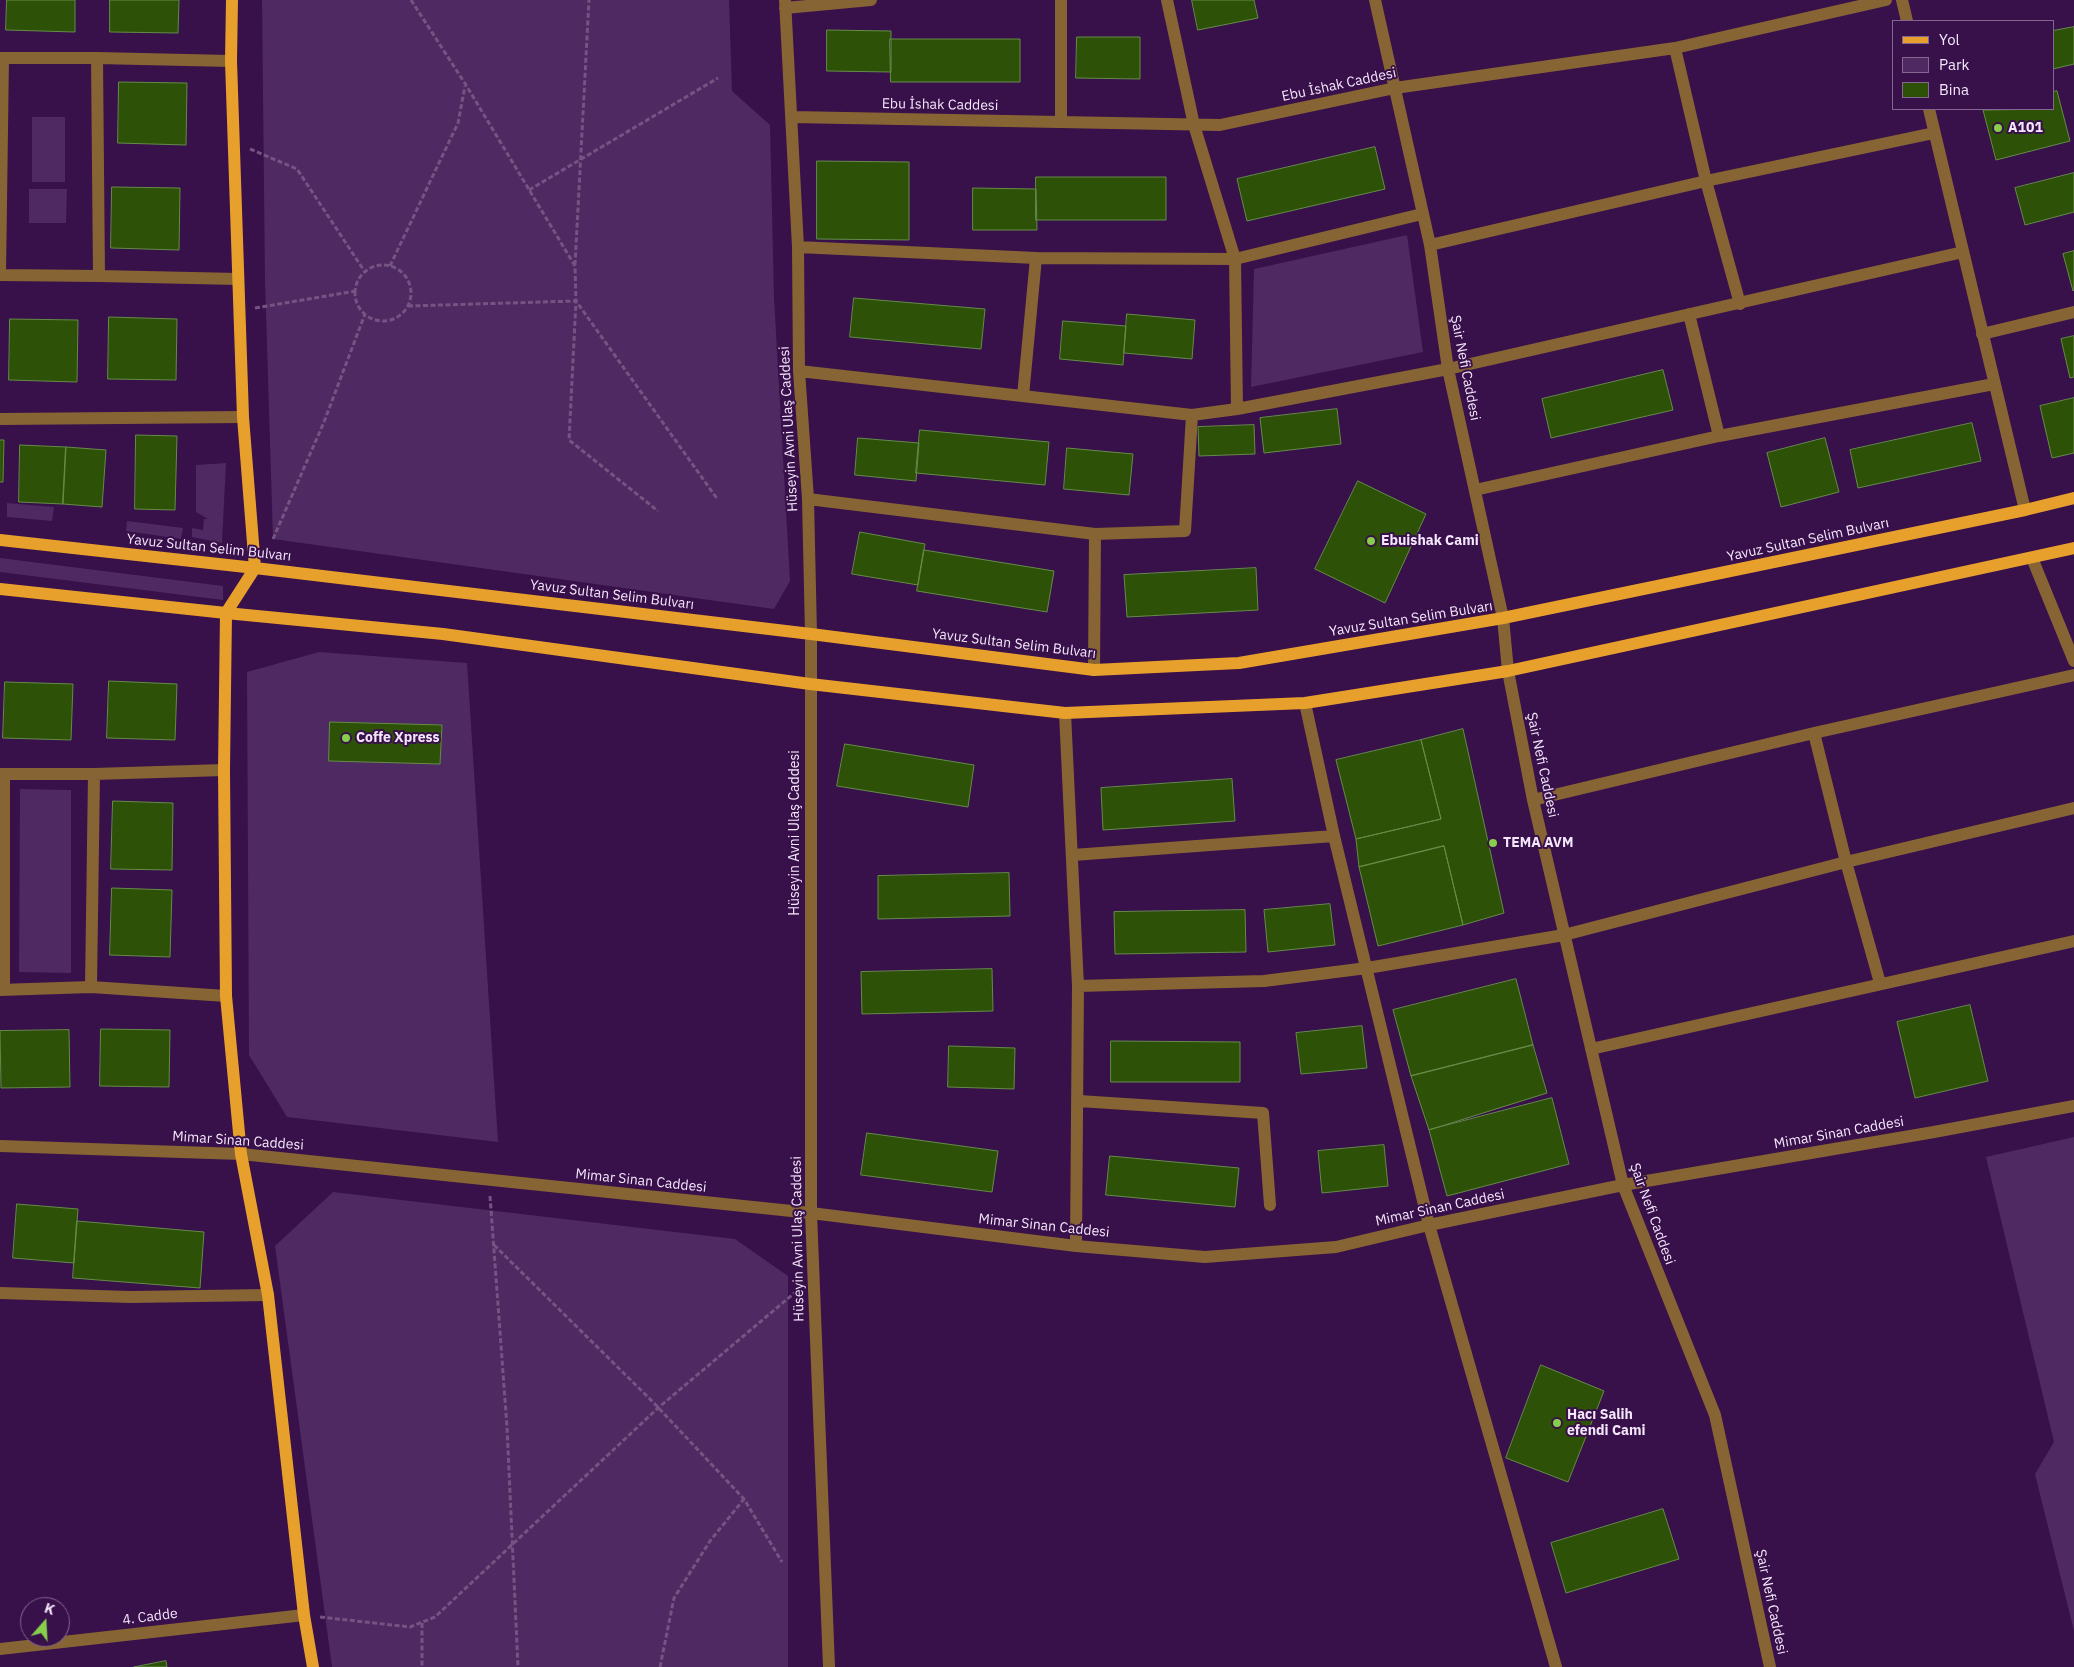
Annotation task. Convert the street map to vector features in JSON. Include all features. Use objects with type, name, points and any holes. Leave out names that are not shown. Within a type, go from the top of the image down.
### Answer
[{"type":"main road","points":[[232,0],[231,62],[243,417],[256,568],[226,613],[224,770],[226,996],[241,1154],[268,1295],[304,1615],[312,1667]]},
{"type":"main road","name":"Yavuz Sultan Selim Bulvarı","points":[[0,540],[256,568],[811,634],[1094,670],[1239,663],[1503,618],[2025,510],[2074,498]]},
{"type":"main road","points":[[0,589],[443,634],[810,684],[1065,713],[1305,703],[1508,671],[2074,548]]},
{"type":"street","points":[[785,4],[871,0]]},
{"type":"street","points":[[1060,0],[1061,122]]},
{"type":"street","points":[[1167,0],[1194,125],[1235,259],[1237,409]]},
{"type":"street","name":"Şair Nefi Caddesi","points":[[1375,0],[1430,245],[1448,369],[1503,618],[1508,671],[1533,800],[1623,1185],[1715,1415],[1770,1667]]},
{"type":"street","name":"Ebu İshak Caddesi","points":[[792,117],[1220,125],[1395,88],[1675,48],[1886,0]]},
{"type":"street","points":[[1902,0],[1907,20]]},
{"type":"street","name":"Hüseyin Avni Ulaş Caddesi","points":[[785,4],[798,247],[799,371],[808,499],[811,634],[811,1214],[829,1667]]},
{"type":"street","points":[[1675,48],[1706,180],[1740,304]]},
{"type":"street","points":[[231,62],[97,58],[2,58],[0,275],[238,279]]},
{"type":"street","points":[[97,58],[99,276]]},
{"type":"street","points":[[1928,110],[2025,510]]},
{"type":"street","points":[[1430,245],[1706,180],[1934,133]]},
{"type":"street","points":[[798,247],[1036,258],[1235,259],[1422,214]]},
{"type":"street","points":[[799,371],[1192,415],[1237,409],[1448,369],[1963,252]]},
{"type":"street","points":[[1023,396],[1036,258]]},
{"type":"street","points":[[1982,334],[2074,312]]},
{"type":"street","points":[[1689,314],[1719,436]]},
{"type":"street","points":[[1475,490],[1719,436],[1994,384]]},
{"type":"street","points":[[808,499],[1095,534],[1185,531],[1192,415]]},
{"type":"street","points":[[0,419],[243,417]]},
{"type":"street","points":[[1094,670],[1095,534]]},
{"type":"street","points":[[2032,558],[2074,661]]},
{"type":"street","points":[[1533,800],[1814,733],[2074,675]]},
{"type":"street","points":[[1305,703],[1334,836],[1429,1225],[1556,1667]]},
{"type":"street","points":[[1065,713],[1078,986],[1079,1101],[1076,1246]]},
{"type":"street","points":[[1814,733],[1846,862],[1880,983]]},
{"type":"street","points":[[224,770],[94,774],[2,774],[2,990],[91,987],[226,996]]},
{"type":"street","points":[[91,987],[94,774]]},
{"type":"street","points":[[1078,986],[1264,981],[1367,968],[1564,935],[1846,862],[2074,808]]},
{"type":"street","points":[[1073,855],[1334,836]]},
{"type":"street","points":[[1591,1049],[2074,941]]},
{"type":"street","points":[[1079,1101],[1263,1113],[1270,1205]]},
{"type":"street","name":"Mimar Sinan Caddesi","points":[[0,1146],[241,1154],[811,1214],[1076,1246],[1205,1257],[1336,1247],[1429,1225],[1623,1185],[2074,1106]]},
{"type":"street","points":[[0,1293],[130,1297],[268,1295]]},
{"type":"street","name":"4. Cadde","points":[[0,1650],[304,1615]]},
{"type":"path","points":[[411,0],[466,85],[575,266]]},
{"type":"path","points":[[589,0],[575,266],[576,301],[569,440],[658,511]]},
{"type":"path","points":[[529,190],[718,78]]},
{"type":"path","points":[[390,266],[458,123],[466,85]]},
{"type":"path","points":[[235,143],[297,169],[365,272]]},
{"type":"path","points":[[382,265],[390,266],[405,276],[410,284],[411,293],[408,306],[399,316],[391,320],[373,319],[365,314],[359,306],[356,292],[359,279],[365,272],[382,265]]},
{"type":"path","points":[[239,310],[356,292]]},
{"type":"path","points":[[408,306],[576,301]]},
{"type":"path","points":[[576,301],[718,500]]},
{"type":"path","points":[[273,538],[324,422],[365,314]]},
{"type":"path","points":[[489,1180],[508,1427],[518,1667]]},
{"type":"path","points":[[493,1244],[658,1408],[744,1499],[782,1562]]},
{"type":"path","points":[[304,1615],[410,1627],[435,1617],[658,1408],[813,1276]]},
{"type":"path","points":[[660,1667],[674,1598],[710,1542],[744,1499]]},
{"type":"path","points":[[422,1623],[422,1667]]},
{"type":"green space","points":[[262,0],[729,0],[732,91],[770,125],[774,297],[790,581],[774,609],[273,539],[265,281]]},
{"type":"green space","points":[[32,117],[65,117],[65,182],[32,182]]},
{"type":"green space","points":[[29,189],[67,189],[66,223],[29,223]]},
{"type":"green space","points":[[1407,235],[1423,352],[1251,387],[1254,269]]},
{"type":"green space","points":[[226,463],[222,543],[192,537],[192,528],[203,530],[204,519],[208,519],[196,512],[196,465]]},
{"type":"green space","points":[[7,503],[54,507],[52,521],[7,517]]},
{"type":"green space","points":[[127,521],[183,528],[181,539],[126,531]]},
{"type":"green space","points":[[0,558],[223,586],[223,600],[0,572]]},
{"type":"green space","points":[[319,652],[467,663],[498,1142],[287,1117],[249,1055],[247,672]]},
{"type":"green space","points":[[20,789],[71,790],[71,973],[19,972]]},
{"type":"green space","points":[[2074,1137],[2074,1631],[2035,1474],[2054,1442],[1986,1157]]},
{"type":"green space","points":[[333,1192],[735,1239],[788,1276],[788,1667],[332,1667],[275,1246]]},
{"type":"building","points":[[7,0],[75,0],[75,32],[6,30]]},
{"type":"building","points":[[110,0],[179,0],[178,33],[110,32]]},
{"type":"building","points":[[1192,0],[1254,0],[1258,18],[1198,30]]},
{"type":"building","points":[[2074,27],[2074,64],[2054,69],[2054,31]]},
{"type":"building","points":[[827,30],[891,31],[891,72],[827,71]]},
{"type":"building","points":[[1077,37],[1140,37],[1140,79],[1076,78]]},
{"type":"building","points":[[890,39],[1020,39],[1020,82],[891,82]]},
{"type":"building","points":[[119,82],[187,83],[186,145],[118,143]]},
{"type":"building","points":[[2057,91],[2070,141],[1996,160],[1983,110],[2054,110],[2054,92]]},
{"type":"building","points":[[1375,147],[1385,189],[1247,221],[1237,179]]},
{"type":"building","points":[[817,161],[909,162],[909,240],[817,239]]},
{"type":"building","points":[[2074,173],[2074,212],[2025,225],[2015,188]]},
{"type":"building","points":[[1036,177],[1166,177],[1166,220],[1036,220]]},
{"type":"building","points":[[112,187],[180,188],[179,250],[111,248]]},
{"type":"building","points":[[973,188],[1036,189],[1037,230],[973,230]]},
{"type":"building","points":[[2074,251],[2074,290],[2073,291],[2063,254]]},
{"type":"building","points":[[854,298],[985,309],[981,349],[850,337]]},
{"type":"building","points":[[1127,314],[1195,320],[1192,359],[1124,353]]},
{"type":"building","points":[[109,317],[177,319],[176,380],[108,379]]},
{"type":"building","points":[[10,319],[78,320],[77,382],[9,380]]},
{"type":"building","points":[[1063,321],[1126,326],[1123,365],[1060,359]]},
{"type":"building","points":[[2074,336],[2074,377],[2070,378],[2061,339]]},
{"type":"building","points":[[1663,370],[1673,410],[1551,438],[1542,399]]},
{"type":"building","points":[[2074,398],[2074,453],[2052,458],[2040,406]]},
{"type":"building","points":[[1337,409],[1341,444],[1264,453],[1260,418]]},
{"type":"building","points":[[1972,423],[1981,461],[1858,488],[1850,450]]},
{"type":"building","points":[[1254,425],[1255,454],[1199,456],[1198,427]]},
{"type":"building","points":[[920,430],[1049,442],[1045,485],[916,473]]},
{"type":"building","points":[[136,435],[177,436],[175,510],[135,509]]},
{"type":"building","points":[[858,438],[919,443],[916,481],[855,475]]},
{"type":"building","points":[[1825,438],[1839,492],[1781,507],[1767,453]]},
{"type":"building","points":[[0,440],[4,440],[3,482],[0,482]]},
{"type":"building","points":[[20,445],[66,447],[63,504],[19,502]]},
{"type":"building","points":[[66,447],[106,450],[102,507],[63,504]]},
{"type":"building","points":[[1067,448],[1133,454],[1129,495],[1064,489]]},
{"type":"building","name":"Ebuishak Cami","points":[[1358,481],[1426,514],[1385,603],[1315,569]]},
{"type":"building","points":[[860,532],[925,544],[918,585],[852,574]]},
{"type":"building","points":[[924,550],[1054,571],[1047,612],[917,591]]},
{"type":"building","points":[[1256,568],[1258,610],[1127,617],[1124,575]]},
{"type":"building","points":[[109,681],[177,684],[175,740],[107,738]]},
{"type":"building","points":[[5,682],[73,684],[71,740],[3,738]]},
{"type":"building","points":[[330,722],[442,725],[440,764],[329,761]]},
{"type":"building","points":[[1463,729],[1504,913],[1463,925],[1444,846],[1359,867],[1356,839],[1441,819],[1421,740]]},
{"type":"building","points":[[1421,740],[1441,819],[1356,839],[1336,760]]},
{"type":"building","points":[[845,744],[974,765],[968,807],[837,786]]},
{"type":"building","points":[[1232,779],[1235,821],[1103,830],[1101,788]]},
{"type":"building","points":[[113,801],[173,803],[172,870],[111,869]]},
{"type":"building","points":[[1444,846],[1463,925],[1378,946],[1359,867]]},
{"type":"building","points":[[1009,873],[1010,916],[878,919],[878,876]]},
{"type":"building","points":[[112,888],[172,890],[170,957],[110,955]]},
{"type":"building","points":[[1330,904],[1335,945],[1268,952],[1264,910]]},
{"type":"building","points":[[1245,910],[1246,952],[1115,954],[1114,912]]},
{"type":"building","points":[[992,969],[993,1011],[862,1014],[861,972]]},
{"type":"building","points":[[1516,979],[1533,1045],[1411,1076],[1393,1010]]},
{"type":"building","points":[[1970,1005],[1988,1081],[1915,1098],[1897,1022]]},
{"type":"building","points":[[1362,1026],[1367,1068],[1301,1074],[1296,1033]]},
{"type":"building","points":[[101,1029],[170,1030],[169,1087],[100,1086]]},
{"type":"building","points":[[69,1030],[70,1087],[1,1088],[0,1031]]},
{"type":"building","points":[[1111,1041],[1240,1042],[1240,1082],[1111,1082]]},
{"type":"building","points":[[1533,1045],[1547,1093],[1429,1130],[1411,1076]]},
{"type":"building","points":[[949,1046],[1015,1048],[1014,1089],[948,1087]]},
{"type":"building","points":[[1552,1098],[1569,1164],[1447,1196],[1429,1130]]},
{"type":"building","points":[[867,1133],[998,1151],[992,1192],[861,1175]]},
{"type":"building","points":[[1384,1145],[1388,1186],[1322,1193],[1318,1151]]},
{"type":"building","points":[[1110,1156],[1239,1168],[1235,1207],[1106,1195]]},
{"type":"building","points":[[17,1204],[78,1209],[74,1263],[13,1258]]},
{"type":"building","points":[[77,1221],[204,1232],[200,1288],[73,1278]]},
{"type":"building","points":[[1541,1365],[1604,1391],[1568,1482],[1506,1458]]},
{"type":"building","points":[[1663,1509],[1679,1559],[1566,1593],[1551,1543]]},
{"type":"building","points":[[166,1661],[167,1667],[134,1667]]},
{"type":"place","name":"A101","points":[[1998,128]]},
{"type":"place","name":"Ebuishak Cami","points":[[1371,541]]},
{"type":"place","name":"Coffe Xpress","points":[[346,738]]},
{"type":"place","name":"TEMA AVM","points":[[1493,843]]},
{"type":"place","name":"Hacı Salih efendi Cami","points":[[1557,1423]]}]
